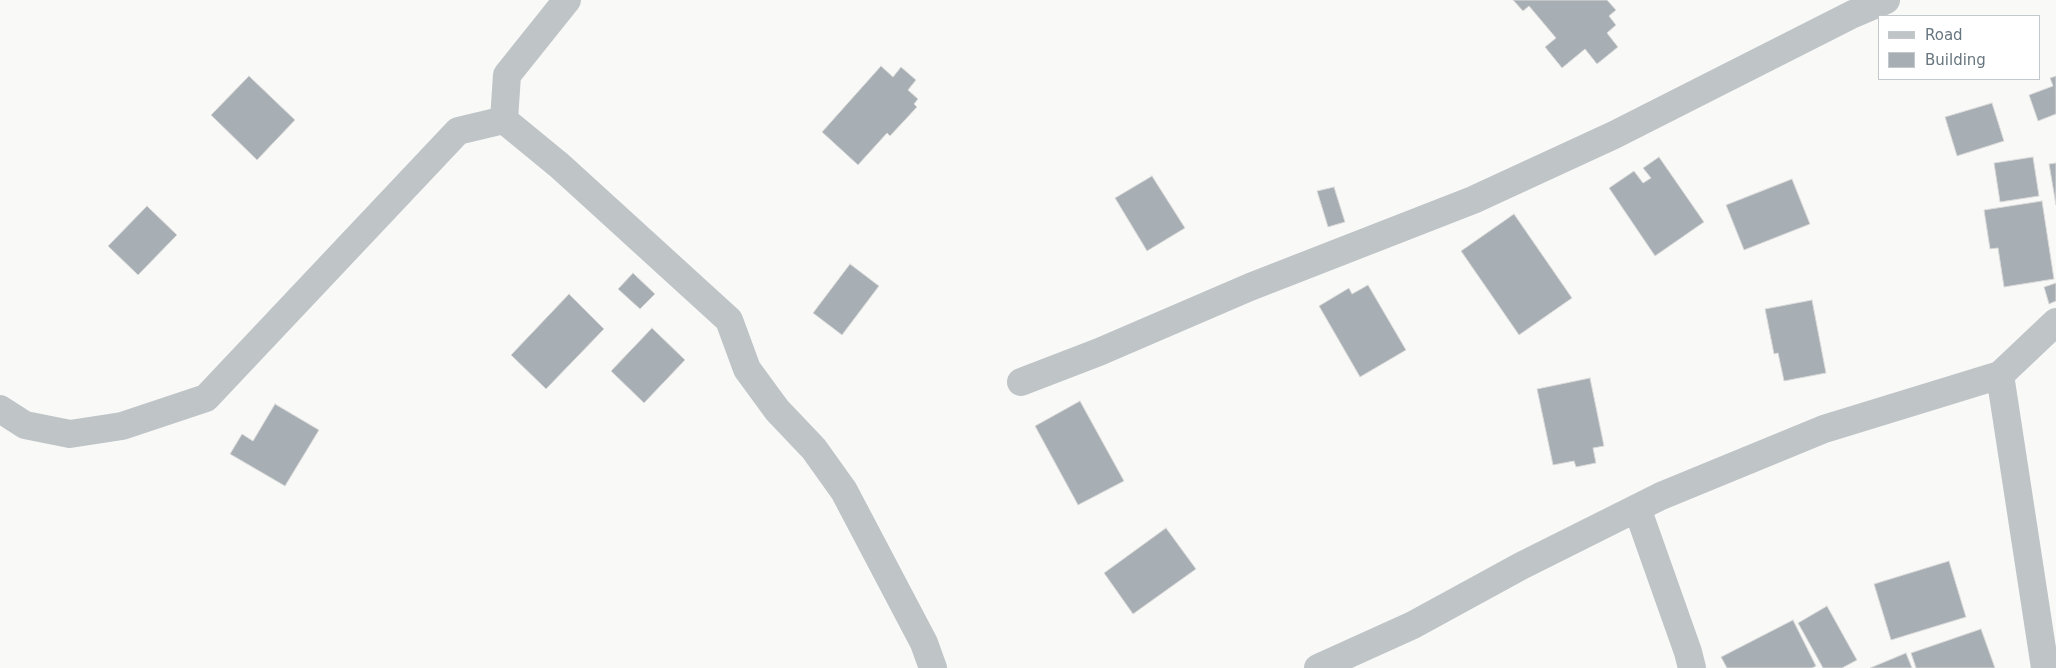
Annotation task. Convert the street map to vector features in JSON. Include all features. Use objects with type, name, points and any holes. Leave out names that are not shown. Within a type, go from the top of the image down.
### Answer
[{"type":"street","points":[[504,120],[507,75],[567,0]]},
{"type":"street","points":[[1022,382],[1099,352],[1250,287],[1472,200],[1614,134],[1844,19],[1886,0]]},
{"type":"street","points":[[0,409],[25,425],[70,434],[122,426],[206,398],[458,132],[504,120]]},
{"type":"street","points":[[504,120],[560,166],[729,320],[747,369],[777,410],[814,449],[844,491],[924,643],[933,668]]},
{"type":"street","points":[[1318,668],[1412,625],[1521,566],[1661,496],[1824,429],[2000,375],[2056,322]]},
{"type":"street","points":[[2000,375],[2045,668]]},
{"type":"street","points":[[1637,508],[1692,668]]},
{"type":"building","points":[[1513,0],[1607,0],[1616,10],[1609,16],[1616,25],[1607,33],[1618,47],[1597,64],[1585,49],[1562,68],[1545,47],[1556,38],[1529,6],[1523,11]]},
{"type":"building","points":[[881,66],[893,77],[901,67],[916,80],[908,90],[918,99],[914,104],[917,107],[890,136],[887,133],[858,165],[822,132]]},
{"type":"building","points":[[249,76],[295,120],[257,160],[211,115]]},
{"type":"building","points":[[2056,76],[2056,114],[2038,121],[2029,95],[2053,86],[2050,78]]},
{"type":"building","points":[[1992,103],[2004,141],[1957,156],[1945,117]]},
{"type":"building","points":[[1659,157],[1704,222],[1655,256],[1609,188],[1634,171],[1643,183],[1651,178],[1643,168]]},
{"type":"building","points":[[2033,157],[2039,196],[2000,202],[1994,163]]},
{"type":"building","points":[[2056,163],[2056,205],[2049,164]]},
{"type":"building","points":[[1152,176],[1185,228],[1147,251],[1115,198]]},
{"type":"building","points":[[1792,179],[1810,224],[1744,250],[1726,205]]},
{"type":"building","points":[[1334,187],[1345,222],[1328,227],[1317,191]]},
{"type":"building","points":[[2042,201],[2054,279],[2004,287],[1998,248],[1990,249],[1984,210]]},
{"type":"building","points":[[147,206],[177,235],[138,275],[108,246]]},
{"type":"building","points":[[1514,214],[1572,298],[1519,335],[1461,251]]},
{"type":"building","points":[[850,264],[879,286],[842,335],[813,313]]},
{"type":"building","points":[[633,273],[655,294],[640,309],[618,289]]},
{"type":"building","points":[[2056,283],[2056,301],[2049,304],[2044,287]]},
{"type":"building","points":[[1368,285],[1406,350],[1360,377],[1319,306],[1349,288],[1352,294]]},
{"type":"building","points":[[569,294],[604,329],[546,389],[511,355]]},
{"type":"building","points":[[1812,300],[1826,373],[1784,381],[1778,353],[1774,354],[1765,309]]},
{"type":"building","points":[[652,328],[685,360],[644,403],[611,371]]},
{"type":"building","points":[[1590,378],[1604,446],[1593,448],[1596,463],[1576,467],[1574,461],[1553,465],[1537,389]]},
{"type":"building","points":[[1080,401],[1124,481],[1078,505],[1035,426]]},
{"type":"building","points":[[275,404],[319,430],[285,486],[230,454],[242,434],[253,441]]},
{"type":"building","points":[[1166,528],[1196,569],[1133,614],[1104,573]]},
{"type":"building","points":[[1949,561],[1966,617],[1891,640],[1874,584]]},
{"type":"building","points":[[1827,606],[1857,660],[1842,668],[1823,668],[1798,623]]},
{"type":"building","points":[[1793,620],[1816,666],[1812,668],[1727,668],[1721,657]]},
{"type":"building","points":[[1981,629],[1995,668],[1916,668],[1911,653]]},
{"type":"building","points":[[1906,653],[1912,668],[1870,668]]}]
